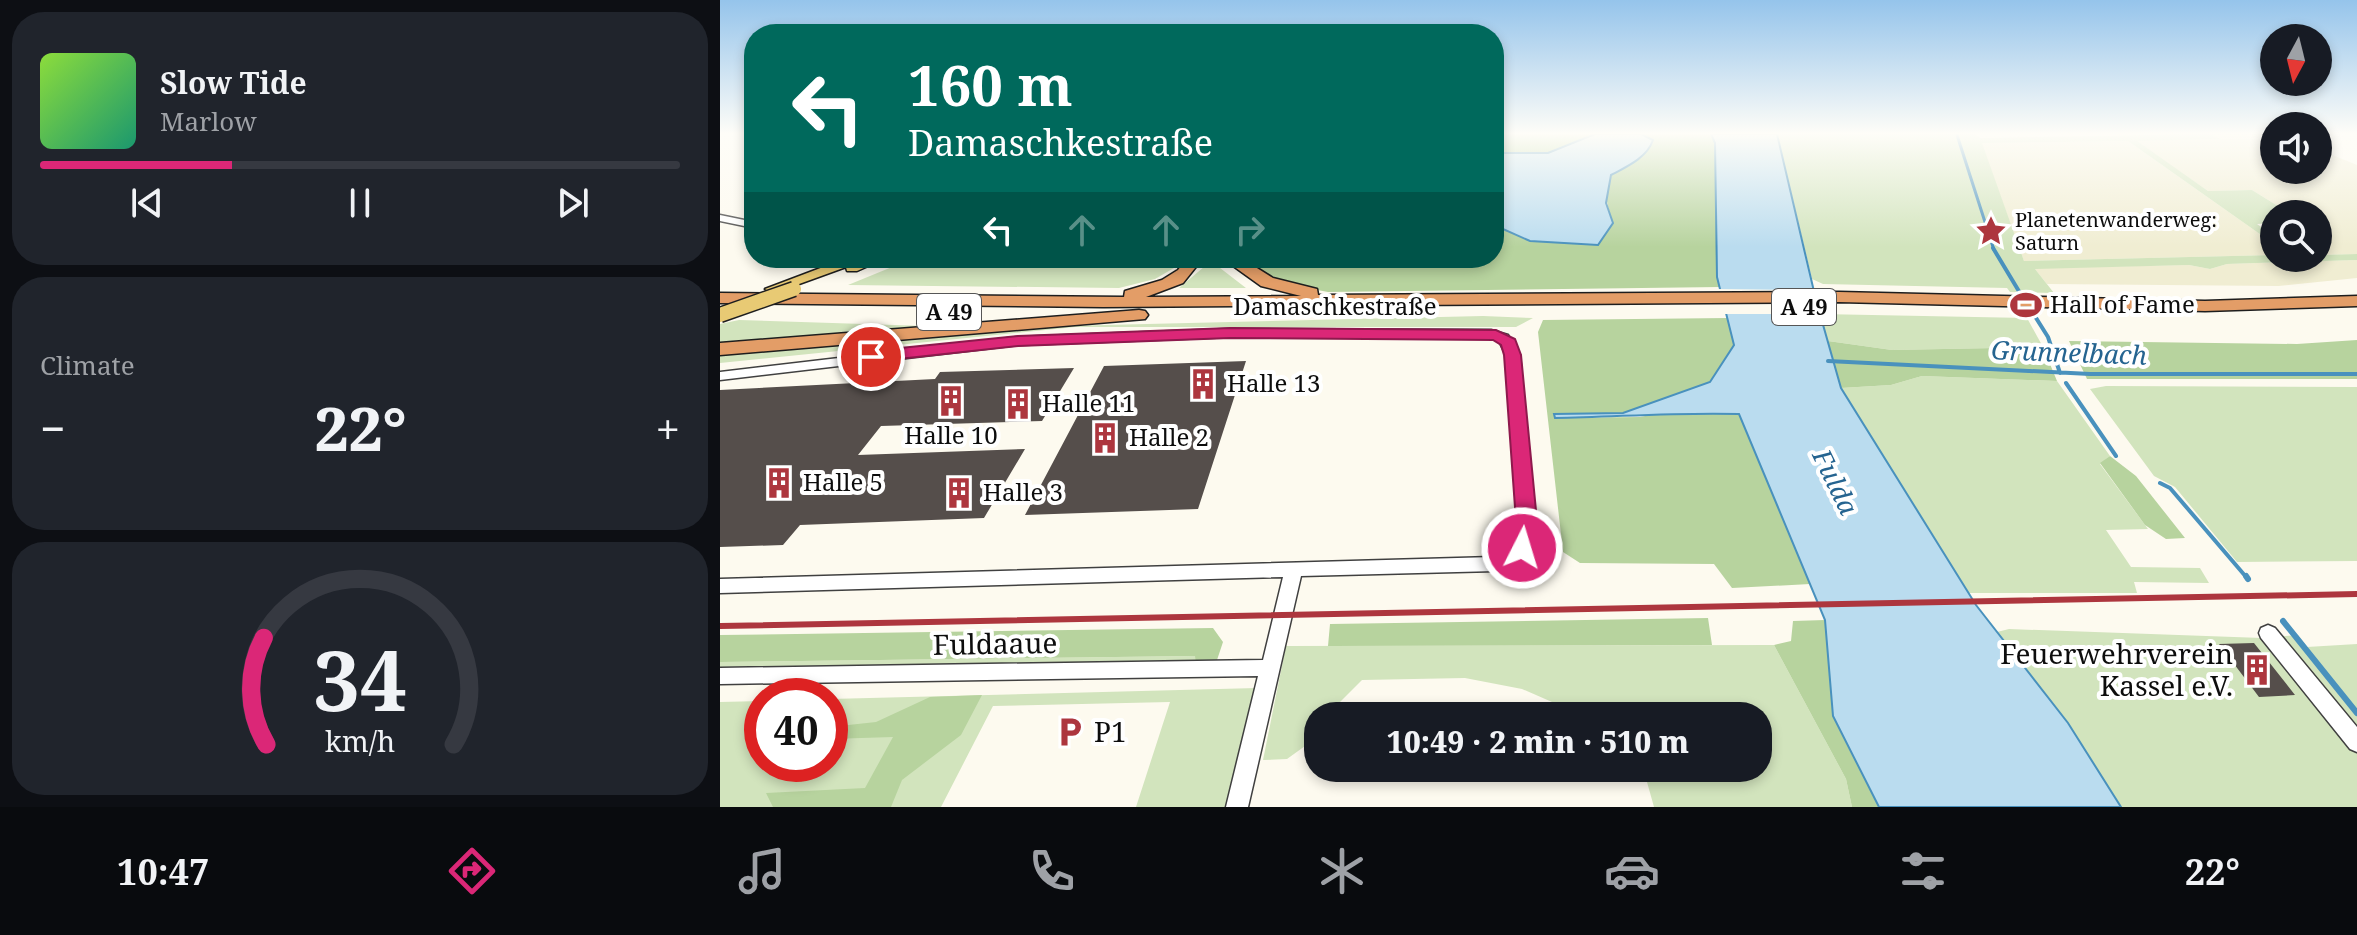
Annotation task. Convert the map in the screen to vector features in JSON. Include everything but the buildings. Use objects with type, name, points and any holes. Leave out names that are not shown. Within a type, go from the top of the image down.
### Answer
[{"type":"highway","points":[[1004,302],[1142,293],[1176,279],[1189,268]]},
{"type":"highway","points":[[1248,268],[1280,286],[1371,301]]},
{"type":"highway","name":"A 49","points":[[720,298],[2092,308],[2357,301]]},
{"type":"highway","name":"A 49","points":[[720,310],[1178,312],[1511,304]]},
{"type":"highway","name":"A 49","points":[[2092,308],[2187,316],[2357,313]]},
{"type":"highway","points":[[720,349],[1178,312]]},
{"type":"main road","points":[[720,310],[831,268]]},
{"type":"main road","points":[[720,310],[852,268]]},
{"type":"street","points":[[720,218],[744,223]]},
{"type":"street","name":"Damaschkestraße","points":[[720,376],[1018,341],[1230,333],[1476,332],[1504,338],[1513,355],[1526,521],[1522,548],[1496,564],[720,586]]},
{"type":"street","points":[[1237,807],[1293,572]]},
{"type":"street","points":[[2268,633],[2357,742]]},
{"type":"street","name":"Fuldaaue","points":[[720,676],[1270,668]]},
{"type":"shaded area","points":[[1991,172],[2171,172],[2260,234],[2260,255],[2024,261]]},
{"type":"shaded area","points":[[2180,172],[2260,172],[2260,184],[2332,184],[2332,172],[2357,172],[2357,254],[2332,255],[2332,200],[2268,200],[2252,190],[2208,191]]},
{"type":"shaded area","points":[[2357,260],[2357,278],[2279,286],[2047,284],[2034,268],[2189,265],[2210,269],[2227,264],[2260,263],[2260,272],[2332,272],[2332,261]]},
{"type":"green space","points":[[1618,172],[1716,172],[1720,287],[1328,292],[1293,284],[1257,268],[1504,268],[1504,229],[1530,241],[1598,245],[1613,223],[1607,199],[1611,175]]},
{"type":"green space","points":[[1786,172],[1992,172],[2024,261],[2260,255],[2260,263],[2227,264],[2210,269],[2189,265],[2035,269],[2054,293],[2010,292],[2007,288],[1823,284],[1812,279]]},
{"type":"green space","points":[[2171,172],[2181,172],[2208,191],[2252,190],[2268,200],[2260,200],[2260,224],[2257,224],[2260,234]]},
{"type":"green space","points":[[2357,254],[2357,260],[2332,261],[2332,255]]},
{"type":"green space","points":[[890,268],[1174,268],[1155,279],[1119,288],[848,285]]},
{"type":"green space","points":[[1203,268],[1220,268],[1246,288],[1179,288]]},
{"type":"green space","points":[[1820,314],[2027,318],[2043,347],[1892,350],[1828,341]]},
{"type":"green space","points":[[1483,316],[1533,318],[1516,327],[1075,327],[720,363],[720,354],[1022,327]]},
{"type":"green space","points":[[1728,318],[1734,345],[1710,382],[1623,413],[1555,413],[1555,418],[1640,417],[1666,412],[1739,414],[1810,584],[1732,588],[1714,564],[1580,563],[1563,552],[1538,332],[1543,320]]},
{"type":"green space","points":[[739,320],[926,326],[720,345],[720,324]]},
{"type":"green space","points":[[2357,340],[2357,379],[2087,379],[2069,341],[2297,344]]},
{"type":"green space","points":[[1828,341],[1892,350],[2043,347],[2057,381],[1922,376],[1891,385],[1841,388]]},
{"type":"green space","points":[[1922,376],[2057,381],[2110,456],[2100,464],[2148,529],[2106,530],[2131,567],[2200,568],[2209,583],[2134,582],[2137,593],[1969,593],[1841,388],[1891,385]]},
{"type":"green space","points":[[2106,386],[2357,387],[2357,561],[2237,562],[2175,487],[2154,476],[2090,389]]},
{"type":"green space","points":[[2110,456],[2136,476],[2185,538],[2166,539],[2145,525],[2100,463]]},
{"type":"green space","points":[[1708,618],[1712,645],[1328,646],[1330,624]]},
{"type":"green space","points":[[1825,620],[1833,716],[1879,807],[1852,807],[1846,779],[1774,645],[1791,641],[1793,621]]},
{"type":"green space","points":[[1213,628],[1223,642],[1216,663],[1196,663],[1195,656],[720,662],[720,635]]},
{"type":"green space","points":[[2009,629],[2262,638],[2298,635],[2307,647],[2357,644],[2357,807],[2121,807],[2068,723],[1997,632]]},
{"type":"green space","points":[[1774,645],[1846,779],[1852,807],[1654,807],[1647,782],[1772,782],[1772,702],[1552,702],[1522,689],[1465,678],[1362,680],[1340,702],[1304,702],[1304,747],[1287,759],[1263,760],[1286,646]]},
{"type":"green space","points":[[1196,656],[1196,663],[720,667],[720,662]]},
{"type":"green space","points":[[1257,688],[1226,807],[1136,807],[1170,702],[993,706],[941,807],[720,807],[720,702],[744,701],[744,782],[848,782],[848,699]]},
{"type":"green space","points":[[982,695],[961,735],[902,780],[891,807],[773,807],[766,793],[865,788],[893,737],[848,738],[848,725],[876,722],[930,697]]},
{"type":"water","points":[[1504,172],[1617,172],[1611,175],[1606,203],[1613,223],[1598,245],[1530,241],[1504,229]]},
{"type":"water","name":"Fulda","points":[[1715,172],[1786,172],[1816,300],[1841,388],[1976,605],[2068,723],[2121,807],[1879,807],[1833,716],[1825,620],[1739,414],[1555,418],[1554,414],[1623,413],[1710,382],[1734,345],[1717,277]]},
{"type":"pier","points":[[1716,289],[1818,290],[1824,314],[1723,314]]},
{"type":"waterway","points":[[1969,172],[1994,249]]},
{"type":"waterway","points":[[1994,249],[2023,298]]},
{"type":"waterway","points":[[2028,305],[2048,337],[2060,373]]},
{"type":"waterway","name":"Grunnelbach","points":[[1828,361],[2060,373]]},
{"type":"waterway","name":"Grunnelbach","points":[[2060,373],[2357,374]]},
{"type":"waterway","points":[[2066,383],[2116,456]]},
{"type":"waterway","points":[[2160,483],[2170,488],[2247,578]]},
{"type":"waterway","points":[[2283,621],[2357,713]]},
{"type":"railway","points":[[720,626],[2357,594]]},
{"type":"place","name":"Planetenwanderweg: Saturn","points":[[1991,231]]},
{"type":"place","name":"Hall of Fame","points":[[2026,305]]},
{"type":"place","name":"Halle 13","points":[[1203,384]]},
{"type":"place","name":"Halle 10","points":[[951,401]]},
{"type":"place","name":"Halle 11","points":[[1018,404]]},
{"type":"place","name":"Halle 2","points":[[1105,438]]},
{"type":"place","name":"Halle 5","points":[[779,483]]},
{"type":"place","name":"Halle 3","points":[[959,493]]},
{"type":"place","name":"Feuerwehrverein Kassel e.V.","points":[[2257,670]]},
{"type":"place","name":"P1","points":[[1070,732]]},
{"type":"route","points":[[871,357],[1018,341],[1230,333],[1476,332],[1496,335],[1509,343],[1513,355],[1526,521],[1522,548]]}]
